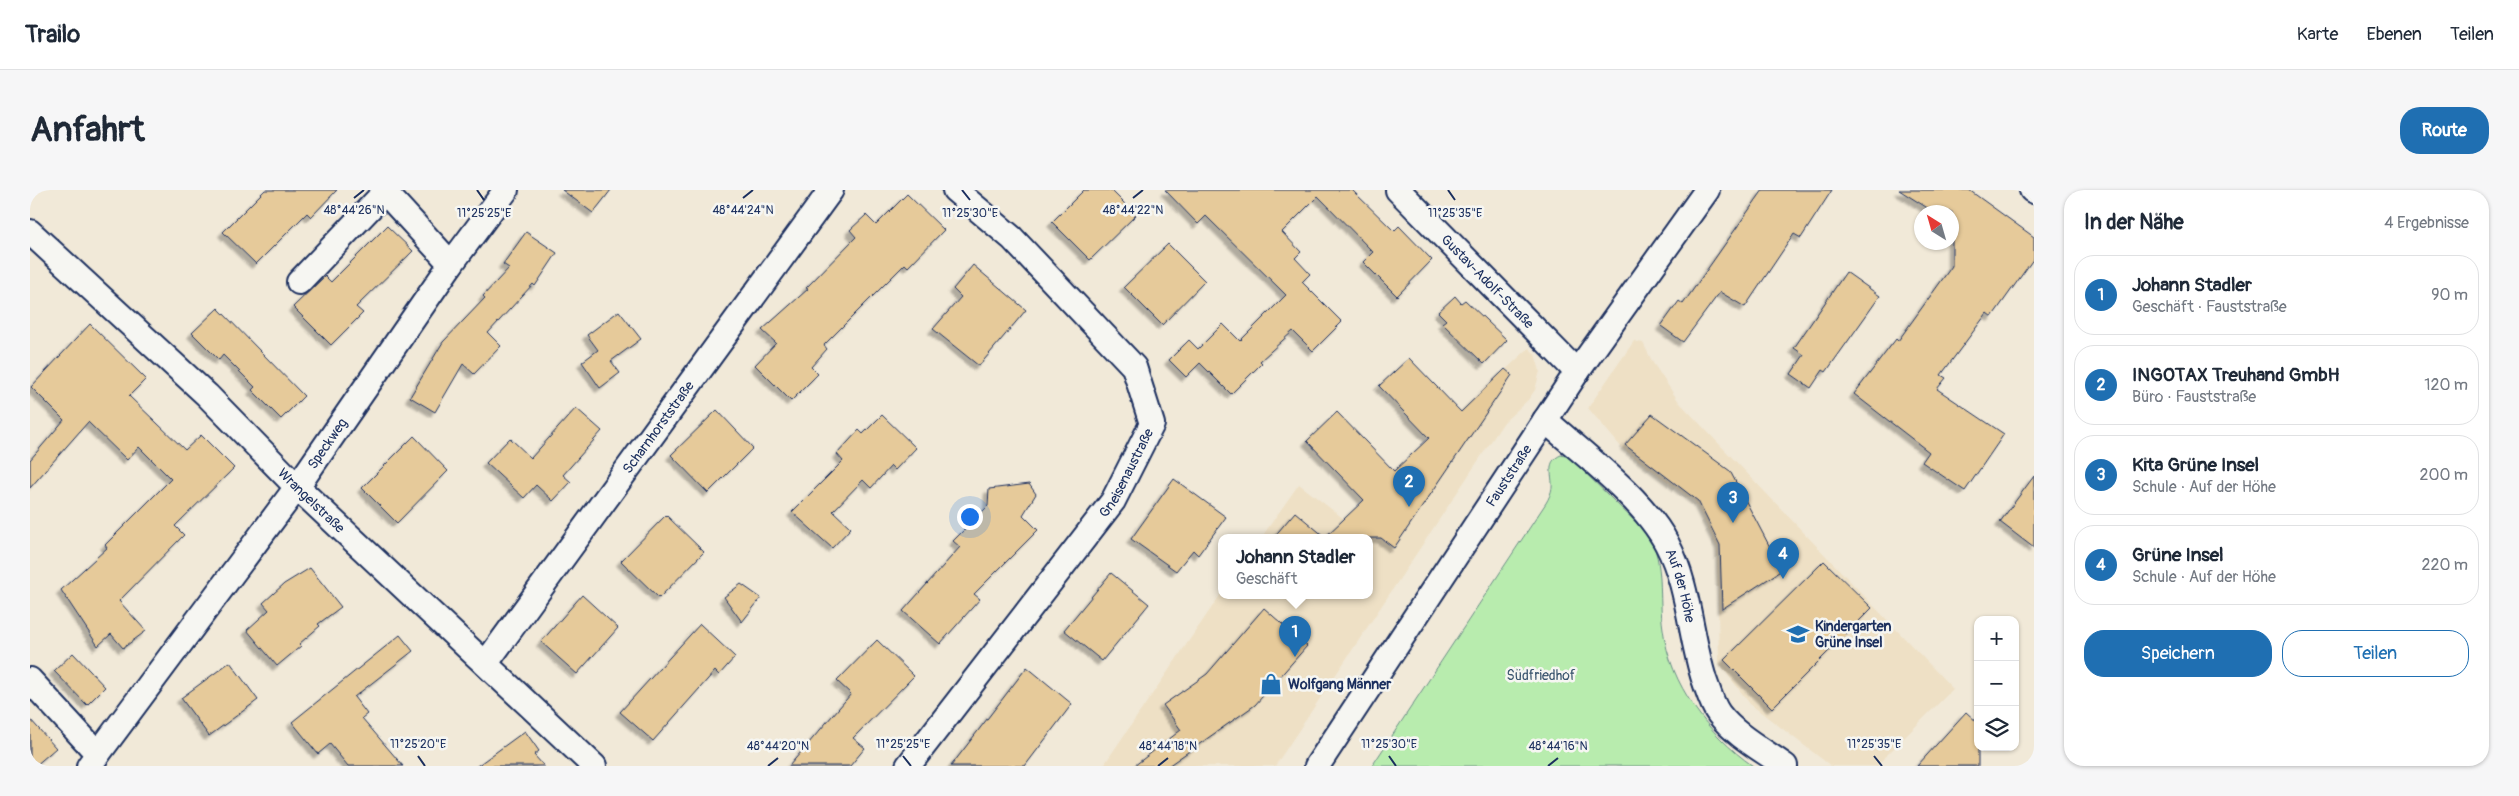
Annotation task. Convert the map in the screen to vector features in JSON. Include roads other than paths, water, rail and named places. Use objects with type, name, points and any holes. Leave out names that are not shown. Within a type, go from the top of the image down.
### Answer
[{"type":"street","name":"Speckweg","points":[[94,760],[297,488],[451,264],[506,190]]},
{"type":"street","name":"Scharnhorststraße","points":[[486,663],[830,190]]},
{"type":"street","name":"Gneisenaustraße","points":[[908,766],[1113,501],[1152,424],[1134,367],[1012,238],[955,190]]},
{"type":"street","name":"Gustav-Adolf-Straße","points":[[1398,190],[1577,372]]},
{"type":"street","name":"Fauststraße","points":[[1317,766],[1577,372],[1707,190]]},
{"type":"street","points":[[299,282],[385,191],[451,264]]},
{"type":"street","name":"Wrangelstraße","points":[[30,232],[206,395],[297,488],[594,766]]},
{"type":"street","name":"Auf der Höhe","points":[[1545,420],[1625,492],[1648,516],[1667,543],[1686,599],[1699,663],[1708,691],[1719,714],[1740,734],[1785,766]]},
{"type":"street","points":[[30,680],[94,760]]},
{"type":"place","name":"INGOTAX Treuhand GmbH","points":[[1409,507]]},
{"type":"place","name":"Kita Grüne Insel","points":[[1733,523]]},
{"type":"place","name":"Grüne Insel","points":[[1783,579]]},
{"type":"place","name":"Kindergarten Grüne Insel","points":[[1798,634]]},
{"type":"place","name":"Johann Stadler","points":[[1295,657]]},
{"type":"place","name":"Wolfgang Männer","points":[[1271,684]]},
{"type":"park label","name":"Südfriedhof","points":[[1541,675]]}]
